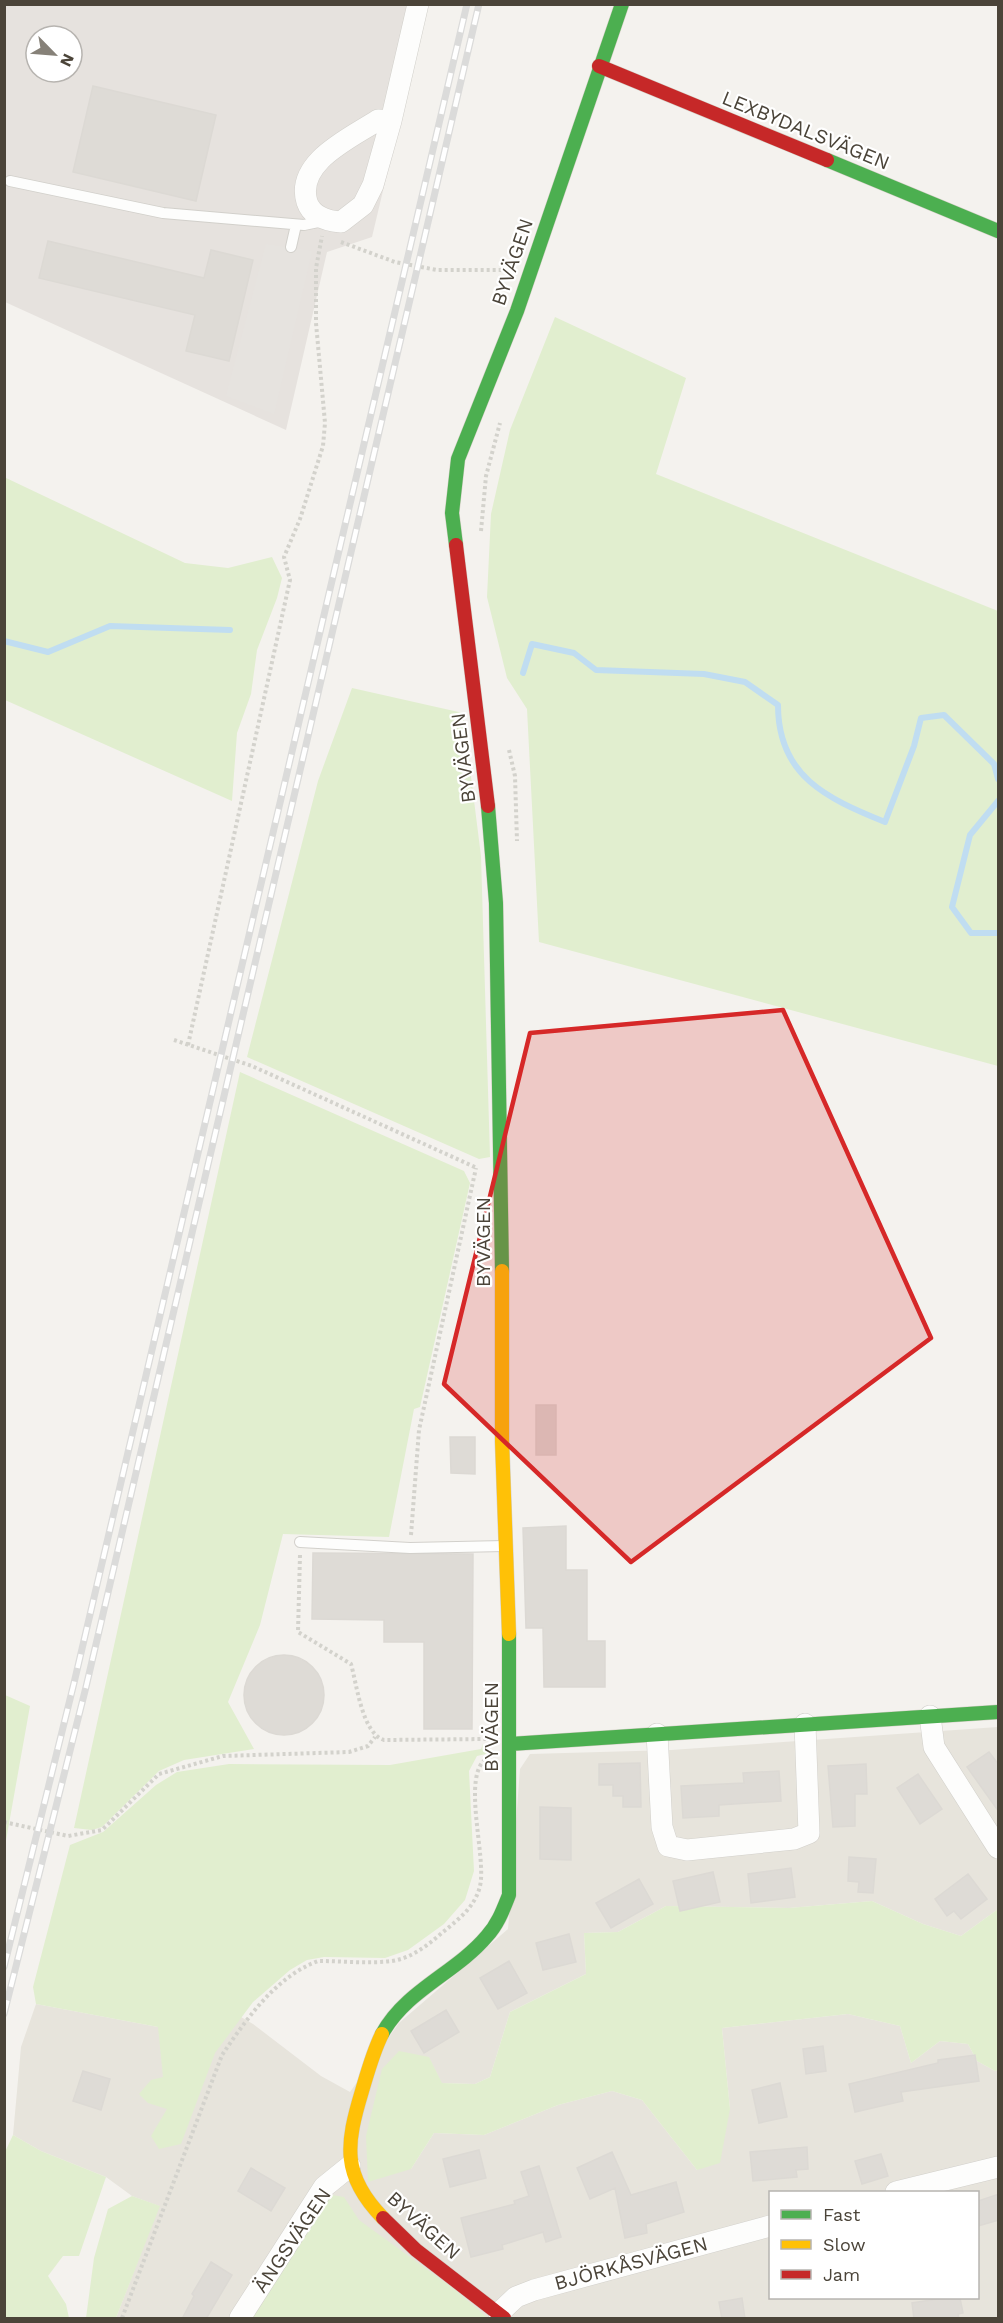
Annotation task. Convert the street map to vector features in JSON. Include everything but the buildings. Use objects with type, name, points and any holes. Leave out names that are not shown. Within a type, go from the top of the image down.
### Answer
[{"type":"street","points":[[391,122],[378,120],[330,152],[309,173],[304,189],[308,205],[324,228],[341,222],[363,205],[373,185],[391,122],[418,4]]},
{"type":"street","name":"BYVÄGEN","points":[[501,2316],[414,2247],[377,2213],[359,2187],[350,2166],[349,2139],[380,2038],[398,2010],[423,1987],[480,1944],[498,1921],[508,1895],[511,1848],[510,1751],[507,1546],[502,1441],[502,1170],[496,903],[486,780],[452,513],[458,459],[530,270],[622,4]]},
{"type":"street","name":"LEXBYDALSVÄGEN","points":[[599,66],[999,231]]},
{"type":"street","points":[[510,1751],[657,1734],[999,1712]]},
{"type":"street","points":[[930,1716],[934,1747],[999,1848]]},
{"type":"street","points":[[657,1734],[662,1827],[668,1846],[687,1850],[794,1839],[809,1833],[805,1724]]},
{"type":"street","name":"ÄNGSVÄGEN","points":[[240,2319],[324,2187],[350,2166]]},
{"type":"street","points":[[904,2191],[999,2167]]},
{"type":"street","name":"BJÖRKÅSVÄGEN","points":[[501,2316],[516,2297],[534,2290],[769,2227]]},
{"type":"lane","points":[[10,181],[163,213],[324,228]]},
{"type":"lane","points":[[291,248],[296,225]]},
{"type":"lane","points":[[300,1542],[410,1548],[507,1546]]},
{"type":"path","points":[[188,1044],[290,580],[284,557],[300,519],[323,446],[325,423],[316,323],[316,279],[324,228],[395,262],[437,270],[530,270]]},
{"type":"path","points":[[479,543],[486,476],[502,419]]},
{"type":"path","points":[[507,746],[516,776],[517,847]]},
{"type":"path","points":[[174,1040],[252,1066],[476,1168],[502,1170]]},
{"type":"path","points":[[410,1548],[419,1430],[476,1168]]},
{"type":"path","points":[[300,1542],[298,1632],[351,1664],[367,1726],[375,1737],[384,1740],[492,1739],[510,1751]]},
{"type":"path","points":[[4,1821],[68,1836],[102,1830],[159,1774],[223,1756],[349,1752],[368,1746],[375,1737]]},
{"type":"path","points":[[122,2319],[227,2047],[263,2002],[290,1977],[309,1964],[318,1961],[393,1960],[415,1953],[464,1915],[474,1902],[482,1871],[476,1811],[476,1773],[481,1762],[486,1758],[510,1751]]},
{"type":"highlighted area","points":[[783,1010],[931,1338],[631,1562],[444,1384],[530,1033]]},
{"type":"shaded area","points":[[5,5],[427,5],[372,237],[327,252],[286,430],[5,302]]},
{"type":"shaded area","points":[[266,244],[312,251],[274,414],[226,396]]},
{"type":"shaded area","points":[[998,1727],[998,1909],[961,1936],[923,1924],[872,1901],[789,1908],[666,1906],[618,1932],[584,1933],[586,1974],[510,2012],[490,2077],[475,2084],[442,2083],[411,2169],[434,2133],[484,2135],[558,2105],[612,2091],[642,2100],[697,2170],[730,2109],[722,2028],[848,2014],[900,2026],[911,2063],[940,2041],[968,2044],[977,2061],[995,2071],[998,2070],[998,2318],[116,2318],[159,2206],[132,2196],[106,2177],[41,2151],[13,2135],[21,2047],[36,2004],[158,2027],[229,2010],[253,2024],[321,2076],[350,2092],[399,2023],[508,1929],[520,1769],[530,1754],[671,1750]]},
{"type":"green space","points":[[555,317],[686,378],[656,474],[998,611],[998,1066],[539,942],[527,709],[507,678],[487,597],[491,514],[510,430]]},
{"type":"green space","points":[[4,477],[185,563],[228,568],[272,557],[282,578],[277,598],[257,650],[251,694],[237,733],[232,801],[5,700]]},
{"type":"green space","points":[[352,688],[463,713],[481,856],[490,1157],[479,1159],[247,1057],[318,781]]},
{"type":"green space","points":[[240,1072],[464,1171],[470,1183],[420,1407],[414,1409],[389,1537],[283,1534],[260,1625],[228,1702],[254,1749],[184,1760],[159,1771],[102,1827],[92,1830],[74,1828]]},
{"type":"green space","points":[[5,1695],[30,1706],[5,1846]]},
{"type":"green space","points":[[483,1744],[490,1747],[490,1753],[477,1756],[469,1771],[474,1871],[465,1900],[444,1924],[408,1950],[385,1958],[324,1957],[307,1960],[290,1970],[253,2002],[215,2053],[181,2144],[159,2149],[151,2136],[167,2109],[148,2103],[139,2094],[151,2080],[163,2077],[158,2027],[36,2004],[33,1987],[70,1845],[103,1832],[156,1785],[177,1772],[229,1764],[390,1765],[481,1749]]},
{"type":"green space","points":[[872,1901],[923,1924],[961,1936],[998,1909],[998,2070],[995,2071],[977,2061],[968,2044],[940,2041],[911,2063],[900,2026],[848,2014],[722,2028],[730,2109],[720,2163],[697,2170],[642,2100],[612,2091],[558,2105],[484,2135],[434,2133],[411,2169],[368,2182],[366,2136],[382,2069],[399,2051],[429,2057],[442,2083],[475,2084],[490,2077],[510,2012],[586,1974],[584,1933],[618,1932],[666,1906],[789,1908]]},
{"type":"green space","points":[[13,2135],[41,2151],[106,2177],[79,2256],[63,2256],[48,2276],[66,2304],[69,2318],[5,2318],[4,2154]]},
{"type":"green space","points":[[332,2195],[344,2197],[359,2220],[454,2289],[488,2318],[246,2318],[318,2203]]},
{"type":"green space","points":[[132,2196],[160,2206],[116,2318],[86,2318],[94,2258],[108,2209]]},
{"type":"waterway","points":[[4,641],[48,652],[110,626],[230,630]]},
{"type":"waterway","points":[[523,673],[532,644],[574,653],[596,670],[704,674],[745,682],[778,705],[780,729],[786,750],[796,767],[809,781],[843,804],[885,822],[914,746],[921,718],[944,715],[994,764],[998,779]]},
{"type":"waterway","points":[[998,801],[970,835],[952,907],[971,933],[998,933]]},
{"type":"railway","points":[[4,1967],[74,1683],[467,4]]},
{"type":"railway","points":[[4,2014],[86,1687],[479,4]]},
{"type":"traffic: fast","points":[[456,545],[452,513],[458,459],[517,311],[622,4]]},
{"type":"traffic: fast","points":[[827,160],[998,231]]},
{"type":"traffic: fast","points":[[488,806],[496,903],[502,1271]]},
{"type":"traffic: fast","points":[[382,2034],[404,2005],[461,1961],[487,1936],[497,1922],[509,1895],[509,1634]]},
{"type":"traffic: fast","points":[[510,1744],[998,1712]]},
{"type":"traffic: slow","points":[[502,1271],[502,1441],[509,1634]]},
{"type":"traffic: slow","points":[[382,2034],[373,2055],[357,2110],[353,2127],[351,2158],[360,2187],[383,2218]]},
{"type":"traffic: jam","points":[[599,66],[827,160]]},
{"type":"traffic: jam","points":[[456,545],[488,806]]},
{"type":"traffic: jam","points":[[383,2218],[416,2250],[504,2318]]}]
